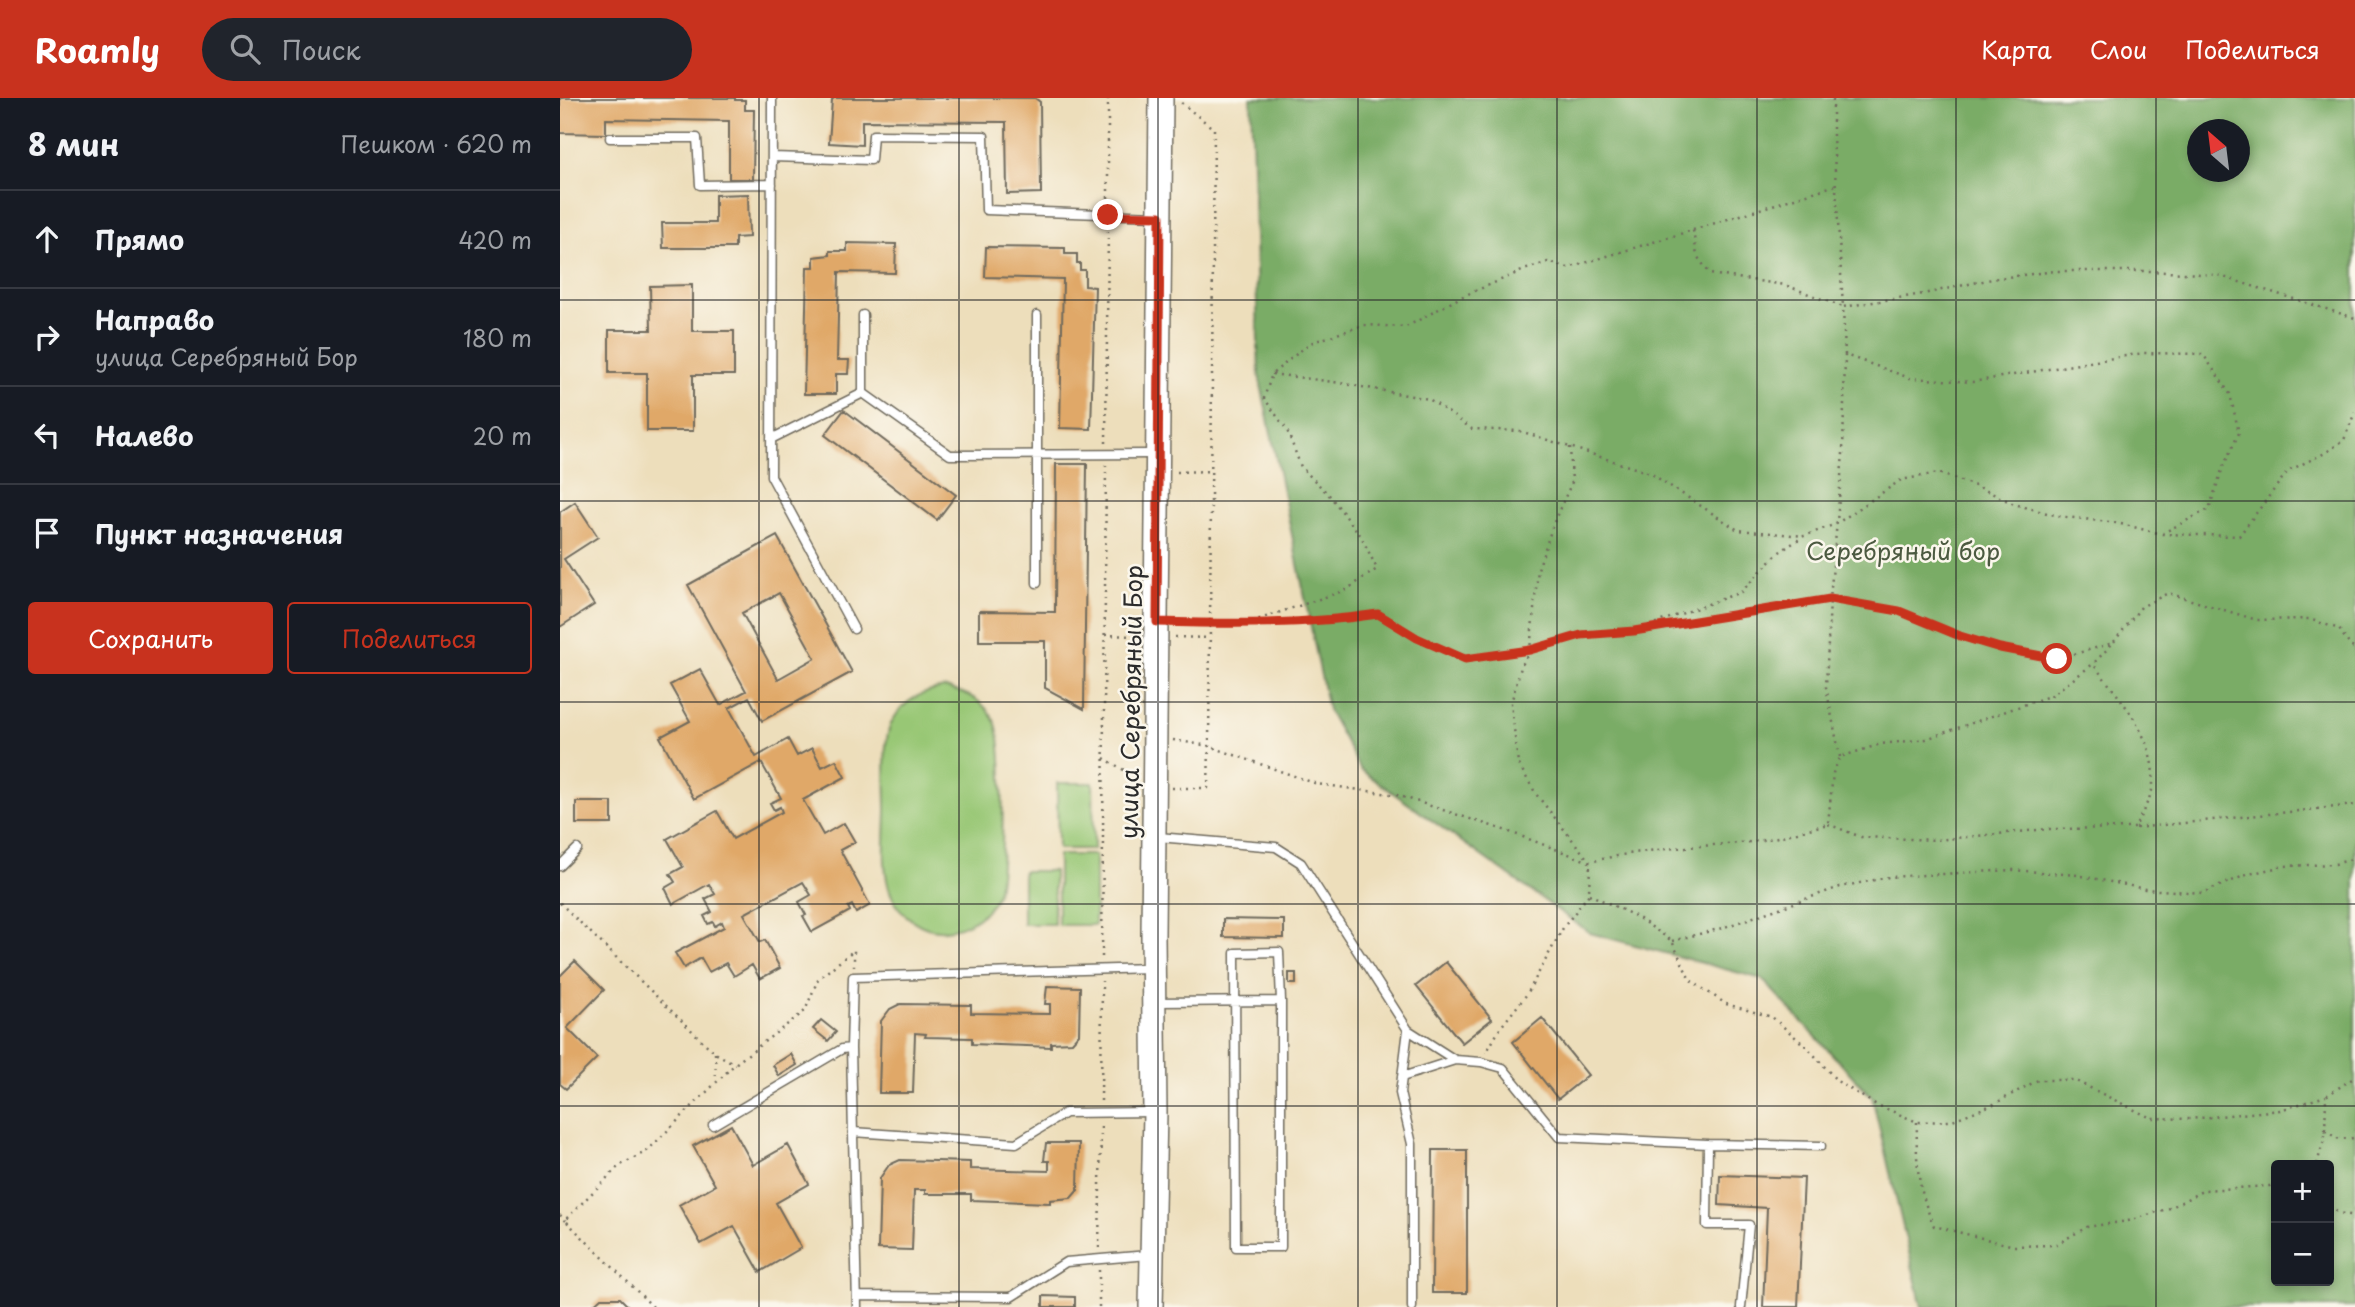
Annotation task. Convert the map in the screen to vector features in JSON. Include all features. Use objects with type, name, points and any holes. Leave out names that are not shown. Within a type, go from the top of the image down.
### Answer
[{"type":"street","name":"улица Серебряный Бор","points":[[1151,1307],[1155,1112],[1161,98]]},
{"type":"lane","points":[[772,98],[771,476],[854,629]]},
{"type":"lane","points":[[772,157],[871,160],[873,135],[984,136],[986,210],[1160,216]]},
{"type":"lane","points":[[610,138],[698,138],[700,186],[772,184]]},
{"type":"lane","points":[[863,315],[863,393]]},
{"type":"lane","points":[[1037,315],[1037,583]]},
{"type":"lane","points":[[771,439],[863,393]]},
{"type":"lane","points":[[863,393],[950,455],[1106,455],[1158,463]]},
{"type":"lane","points":[[1155,837],[1276,846],[1301,863],[1408,1030],[1455,1060]]},
{"type":"lane","points":[[560,866],[577,849]]},
{"type":"lane","points":[[1279,952],[1281,1001],[1280,1247],[1236,1247],[1235,953],[1279,952]]},
{"type":"lane","points":[[857,1307],[851,1048],[853,977],[1154,968]]},
{"type":"lane","points":[[1154,1002],[1281,1001]]},
{"type":"lane","points":[[1408,1030],[1400,1093],[1412,1144],[1412,1307]]},
{"type":"lane","points":[[713,1125],[842,1049],[851,1048]]},
{"type":"lane","points":[[1402,1077],[1455,1060],[1481,1062],[1503,1068],[1559,1138],[1821,1146]]},
{"type":"lane","points":[[853,1132],[1016,1143],[1065,1113],[1155,1112]]},
{"type":"lane","points":[[1708,1144],[1707,1225],[1749,1225],[1741,1307]]},
{"type":"lane","points":[[857,1296],[1011,1297],[1066,1262],[1151,1255]]},
{"type":"path","points":[[1099,1307],[1108,98]]},
{"type":"path","points":[[1104,758],[1155,789],[1208,788],[1214,129],[1175,98]]},
{"type":"path","points":[[1828,824],[1833,773],[1840,757],[1826,687],[1830,599],[1843,454],[1845,355],[1833,98]]},
{"type":"path","points":[[1248,623],[1346,590],[1377,569],[1361,536],[1330,496],[1301,467],[1287,430],[1264,398],[1272,374],[1310,343],[1364,325],[1406,327],[1461,296],[1548,262],[1568,268],[1836,185]]},
{"type":"path","points":[[1693,230],[1697,256],[1710,274],[1785,285],[1843,307],[1992,279],[2055,271],[2150,271],[2217,275],[2355,318]]},
{"type":"path","points":[[1845,355],[1910,378],[1972,382],[2143,353],[2203,354],[2230,394],[2239,433],[2223,467],[2209,509],[2162,534]]},
{"type":"path","points":[[1272,374],[1334,382],[1429,400],[1472,429],[1520,431],[1650,473],[1738,530],[1804,536]]},
{"type":"path","points":[[1634,631],[1741,592],[1778,552],[1804,536],[1836,524],[1901,480],[1938,473],[1981,488],[2014,504],[2058,516],[2117,523],[2162,534],[2239,536],[2288,471],[2325,453],[2344,439],[2355,412]]},
{"type":"path","points":[[1481,1062],[1501,1027],[1528,994],[1563,928],[1589,894],[1590,862],[1536,794],[1518,764],[1511,704],[1521,667],[1530,650],[1538,569],[1555,519],[1572,482],[1570,447]]},
{"type":"path","points":[[1158,463],[1212,471]]},
{"type":"path","points":[[1840,757],[1881,744],[1927,739],[2052,695],[2093,664],[2141,607],[2168,593],[2258,620],[2309,619],[2339,629],[2351,648],[2355,648]]},
{"type":"path","points":[[1157,622],[1330,621],[1378,614],[1417,638],[1465,659],[1530,650],[1581,635],[1634,631],[1830,599],[1899,611],[1960,636],[2000,648],[2057,659],[2113,643]]},
{"type":"path","points":[[2093,664],[2129,710],[2148,743],[2154,785],[2135,828]]},
{"type":"path","points":[[1156,737],[1209,746],[1317,784],[1397,795],[1590,862],[1633,852],[1752,842],[1828,824],[1861,836],[1936,841],[2049,829],[2135,828],[2355,805]]},
{"type":"path","points":[[1672,941],[1722,928],[1840,887],[1889,877],[2013,870],[2077,875],[2145,889],[2202,893],[2249,874],[2284,866],[2335,864],[2355,858]]},
{"type":"path","points":[[1589,894],[1637,917],[1672,941],[1690,980],[1726,1004],[1772,1017],[1810,1049],[1837,1081],[1874,1103],[1917,1122],[1950,1121],[1994,1104],[2038,1080],[2074,1080],[2151,1118],[2190,1119],[2280,1110],[2326,1096],[2355,1077]]},
{"type":"path","points":[[560,903],[715,1053],[735,1064]]},
{"type":"path","points":[[560,1225],[619,1166],[647,1151],[735,1064],[805,1010],[818,979],[854,950],[853,977]]},
{"type":"path","points":[[715,1053],[716,1083]]},
{"type":"path","points":[[2317,1160],[2325,1131],[2326,1096]]},
{"type":"path","points":[[1917,1122],[1916,1165],[1923,1200],[1934,1226],[2014,1246],[2054,1245],[2087,1227],[2128,1221],[2170,1208],[2204,1190],[2271,1186]]},
{"type":"path","points":[[2325,1131],[2339,1139],[2355,1138]]},
{"type":"path","points":[[2334,1210],[2355,1216]]},
{"type":"path","points":[[560,1215],[653,1307]]},
{"type":"green space","name":"Серебряный бор","points":[[1251,98],[2355,98],[2355,1307],[1922,1307],[1872,1097],[1762,979],[1590,933],[1361,770],[1328,710],[1259,375]]},
{"type":"green space","points":[[945,688],[961,692],[980,703],[995,722],[1001,754],[1002,837],[999,884],[992,903],[968,924],[937,930],[920,925],[906,915],[895,902],[888,885],[885,852],[885,753],[890,725],[903,707],[922,694]]},
{"type":"green space","points":[[1057,783],[1093,783],[1094,849],[1058,849]]},
{"type":"green space","points":[[1058,855],[1095,855],[1095,925],[1058,925]]},
{"type":"green space","points":[[1023,871],[1054,871],[1054,924],[1023,924]]},
{"type":"building","points":[[560,98],[745,100],[745,110],[754,110],[753,179],[729,179],[729,121],[606,119],[606,134],[560,133]]},
{"type":"building","points":[[834,98],[1035,98],[1040,102],[1041,193],[1007,194],[1006,122],[862,121],[862,145],[829,143]]},
{"type":"building","points":[[748,194],[749,237],[735,238],[735,248],[663,248],[662,223],[715,223],[715,195]]},
{"type":"building","points":[[847,243],[896,244],[895,273],[839,272],[837,360],[849,360],[848,374],[836,374],[836,394],[804,394],[807,267],[814,267],[814,257],[830,255],[830,251],[847,251]]},
{"type":"building","points":[[986,247],[1065,248],[1065,254],[1077,254],[1080,270],[1085,270],[1085,286],[1095,287],[1091,429],[1060,428],[1063,279],[985,277]]},
{"type":"building","points":[[692,285],[692,331],[734,331],[734,375],[693,375],[693,431],[647,431],[647,373],[609,373],[609,330],[651,330],[650,286]]},
{"type":"building","points":[[844,410],[956,495],[937,520],[825,435]]},
{"type":"building","points":[[1056,464],[1087,464],[1084,709],[1045,688],[1045,641],[979,641],[979,611],[1055,612]]},
{"type":"building","points":[[575,502],[598,537],[564,559],[594,605],[560,627],[560,512]]},
{"type":"building","points":[[777,536],[852,672],[762,721],[749,697],[729,708],[756,757],[788,739],[797,756],[812,748],[822,767],[836,760],[845,777],[803,800],[823,835],[844,823],[855,842],[840,850],[870,905],[856,913],[852,905],[848,907],[850,911],[812,932],[799,902],[811,895],[803,882],[744,914],[760,942],[765,940],[780,968],[760,979],[752,965],[734,976],[726,963],[709,972],[701,958],[684,968],[675,953],[724,927],[722,922],[715,926],[713,922],[708,924],[704,916],[712,912],[705,899],[715,894],[709,884],[673,904],[665,888],[675,882],[670,874],[683,867],[667,839],[717,811],[733,839],[782,812],[780,807],[774,810],[770,803],[781,798],[761,762],[694,799],[660,737],[690,721],[670,685],[700,669],[720,705],[746,691],[688,585]],"holes":[[[779,593],[815,658],[778,679],[742,613]]]},
{"type":"building","points":[[576,802],[612,802],[612,824],[576,824]]},
{"type":"building","points":[[1223,919],[1284,920],[1284,938],[1223,937]]},
{"type":"building","points":[[575,961],[604,990],[567,1028],[597,1058],[566,1089],[560,1084],[560,976]]},
{"type":"building","points":[[1446,962],[1492,1019],[1462,1043],[1416,986]]},
{"type":"building","points":[[1289,973],[1296,973],[1296,984],[1289,984]]},
{"type":"building","points":[[1047,986],[1080,987],[1079,1034],[1072,1042],[1051,1043],[1051,1047],[972,1044],[972,1038],[925,1037],[926,1034],[915,1033],[913,1093],[879,1093],[881,1021],[890,1009],[900,1004],[971,1005],[971,1013],[1050,1014],[1050,1004],[1045,1004]]},
{"type":"building","points":[[1542,1018],[1588,1075],[1558,1099],[1513,1042]]},
{"type":"building","points":[[821,1020],[836,1032],[828,1041],[813,1029]]},
{"type":"building","points":[[791,1054],[797,1065],[779,1076],[773,1065]]},
{"type":"building","points":[[731,1125],[753,1165],[788,1145],[809,1184],[776,1203],[801,1248],[760,1272],[734,1226],[701,1244],[679,1205],[715,1185],[693,1146]]},
{"type":"building","points":[[1046,1143],[1079,1143],[1078,1190],[1071,1198],[1050,1200],[1050,1203],[971,1200],[971,1194],[925,1194],[925,1190],[914,1190],[912,1250],[878,1249],[880,1178],[889,1165],[900,1160],[970,1162],[970,1169],[1049,1171],[1049,1161],[1044,1161]]},
{"type":"building","points":[[1433,1150],[1467,1150],[1467,1293],[1432,1293]]},
{"type":"building","points":[[1720,1175],[1804,1178],[1798,1307],[1763,1307],[1767,1208],[1719,1205]]},
{"type":"building","points":[[1043,1296],[1075,1297],[1075,1307],[1043,1307]]},
{"type":"building","points":[[601,1298],[620,1298],[629,1307],[591,1307]]},
{"type":"route","points":[[1108,215],[1160,216],[1157,622],[1231,624],[1330,621],[1378,614],[1417,638],[1465,659],[1530,650],[1581,635],[1634,631],[1830,599],[1899,611],[1960,636],[2000,648],[2057,659]]}]
